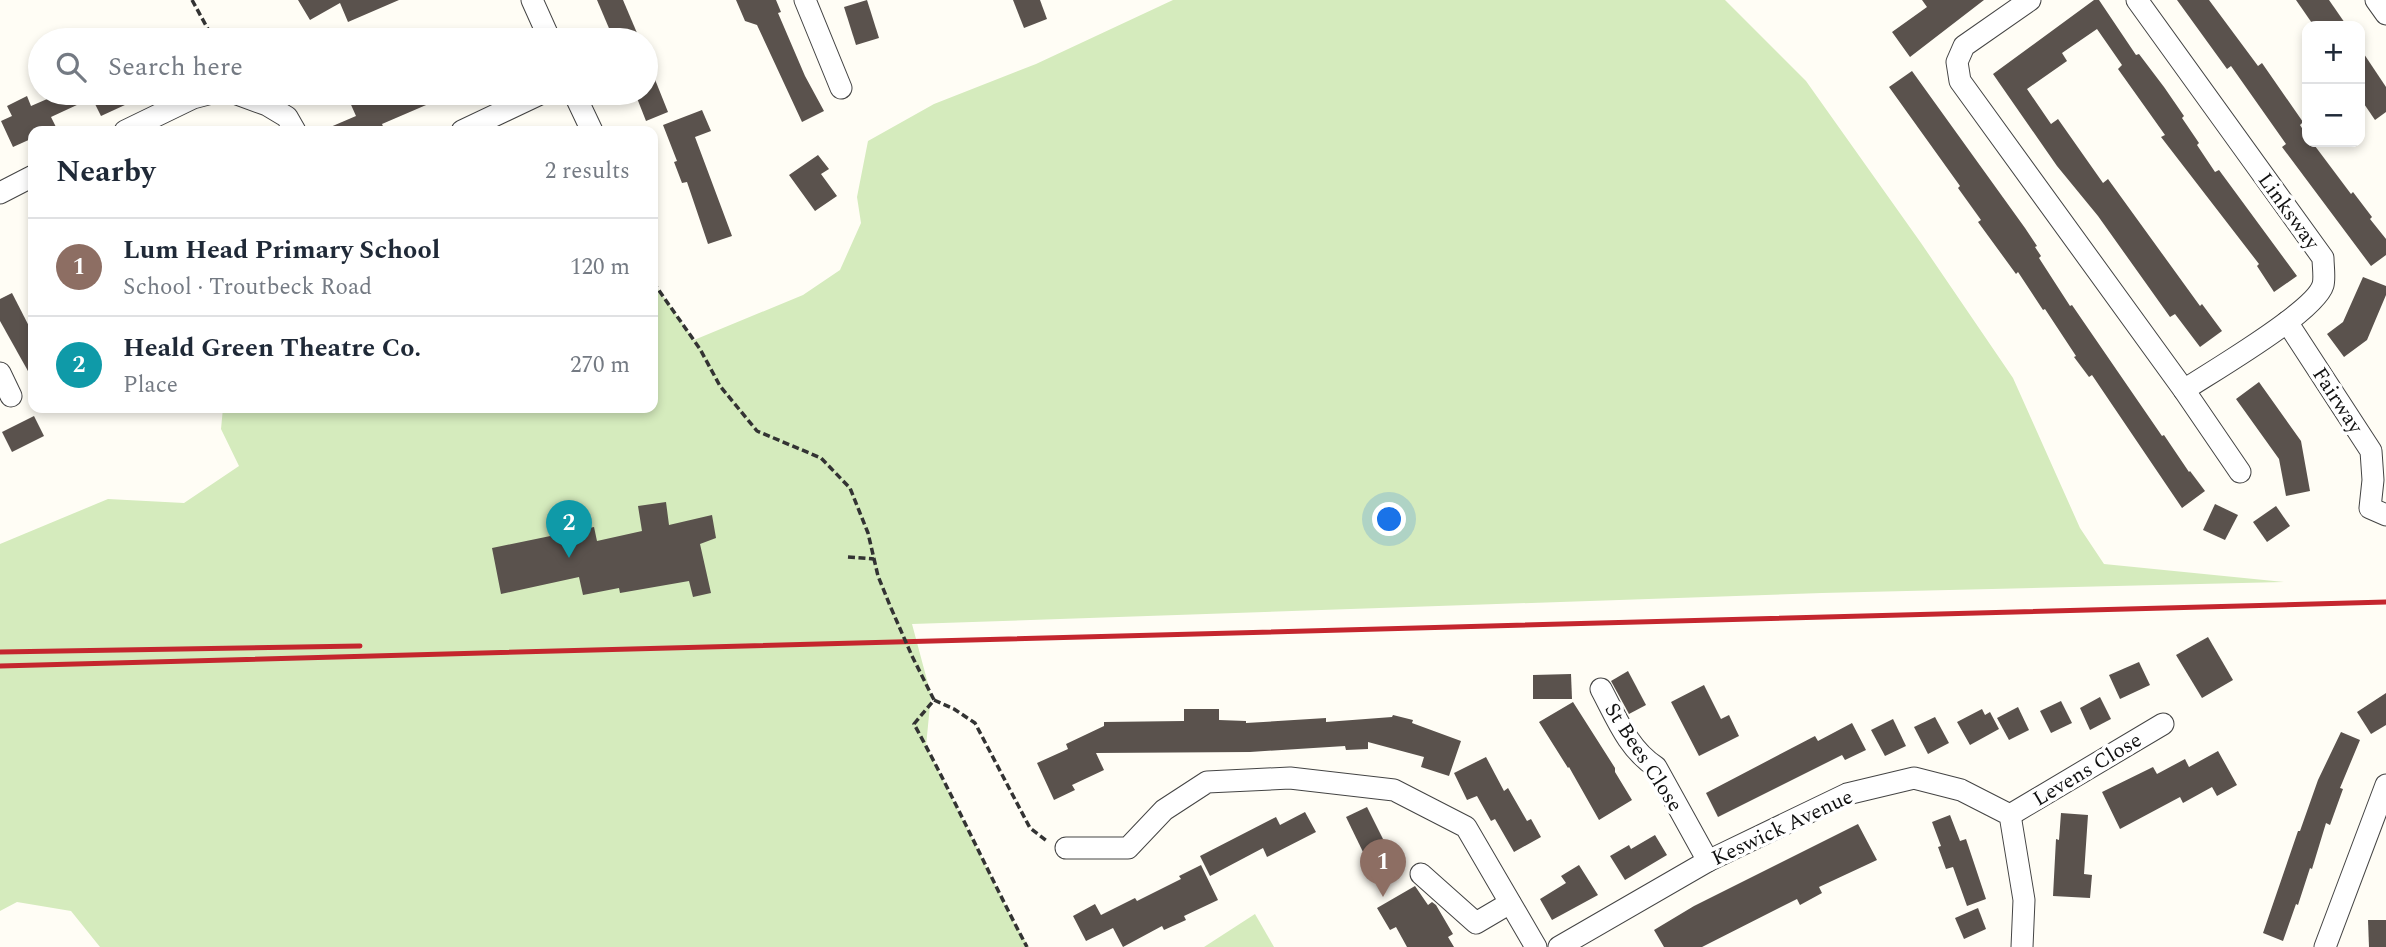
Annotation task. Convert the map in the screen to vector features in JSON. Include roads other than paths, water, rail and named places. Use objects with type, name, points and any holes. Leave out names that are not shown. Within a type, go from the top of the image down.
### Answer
[{"type":"street","points":[[532,0],[545,28]]},
{"type":"street","points":[[805,0],[841,88]]},
{"type":"street","points":[[2029,0],[1964,46],[1957,62],[1960,81],[2184,390],[2240,472]]},
{"type":"street","name":"Linksway","points":[[2137,0],[2323,258],[2323,286],[2308,304],[2287,322],[2184,390]]},
{"type":"street","points":[[2376,0],[2386,14]]},
{"type":"street","points":[[135,126],[178,105]]},
{"type":"street","points":[[261,105],[287,117],[292,126]]},
{"type":"street","points":[[473,126],[517,105]]},
{"type":"street","points":[[580,105],[590,126]]},
{"type":"street","points":[[0,193],[28,179]]},
{"type":"street","name":"Fairway","points":[[2287,322],[2371,451],[2373,480],[2370,508],[2386,514]]},
{"type":"street","points":[[0,373],[11,396]]},
{"type":"street","name":"St Bees Close","points":[[1601,689],[1630,743],[1656,767],[1708,861]]},
{"type":"street","name":"Levens Close","points":[[2010,815],[2163,724]]},
{"type":"street","points":[[1066,848],[1128,848],[1164,810],[1207,782],[1290,778],[1394,790],[1466,827],[1536,947]]},
{"type":"street","name":"Keswick Avenue","points":[[1559,947],[1708,861],[1846,794],[1914,778],[1961,790],[2010,815]]},
{"type":"street","points":[[2325,947],[2386,785]]},
{"type":"street","points":[[2010,815],[2024,900],[2022,947]]},
{"type":"street","points":[[1421,874],[1476,923],[1510,902]]},
{"type":"railway","points":[[0,666],[2386,602]]},
{"type":"railway","points":[[0,652],[360,646]]},
{"type":"place","name":"Heald Green Theatre Co.","points":[[569,558]]},
{"type":"place","name":"Lum Head Primary School","points":[[1383,897]]}]
